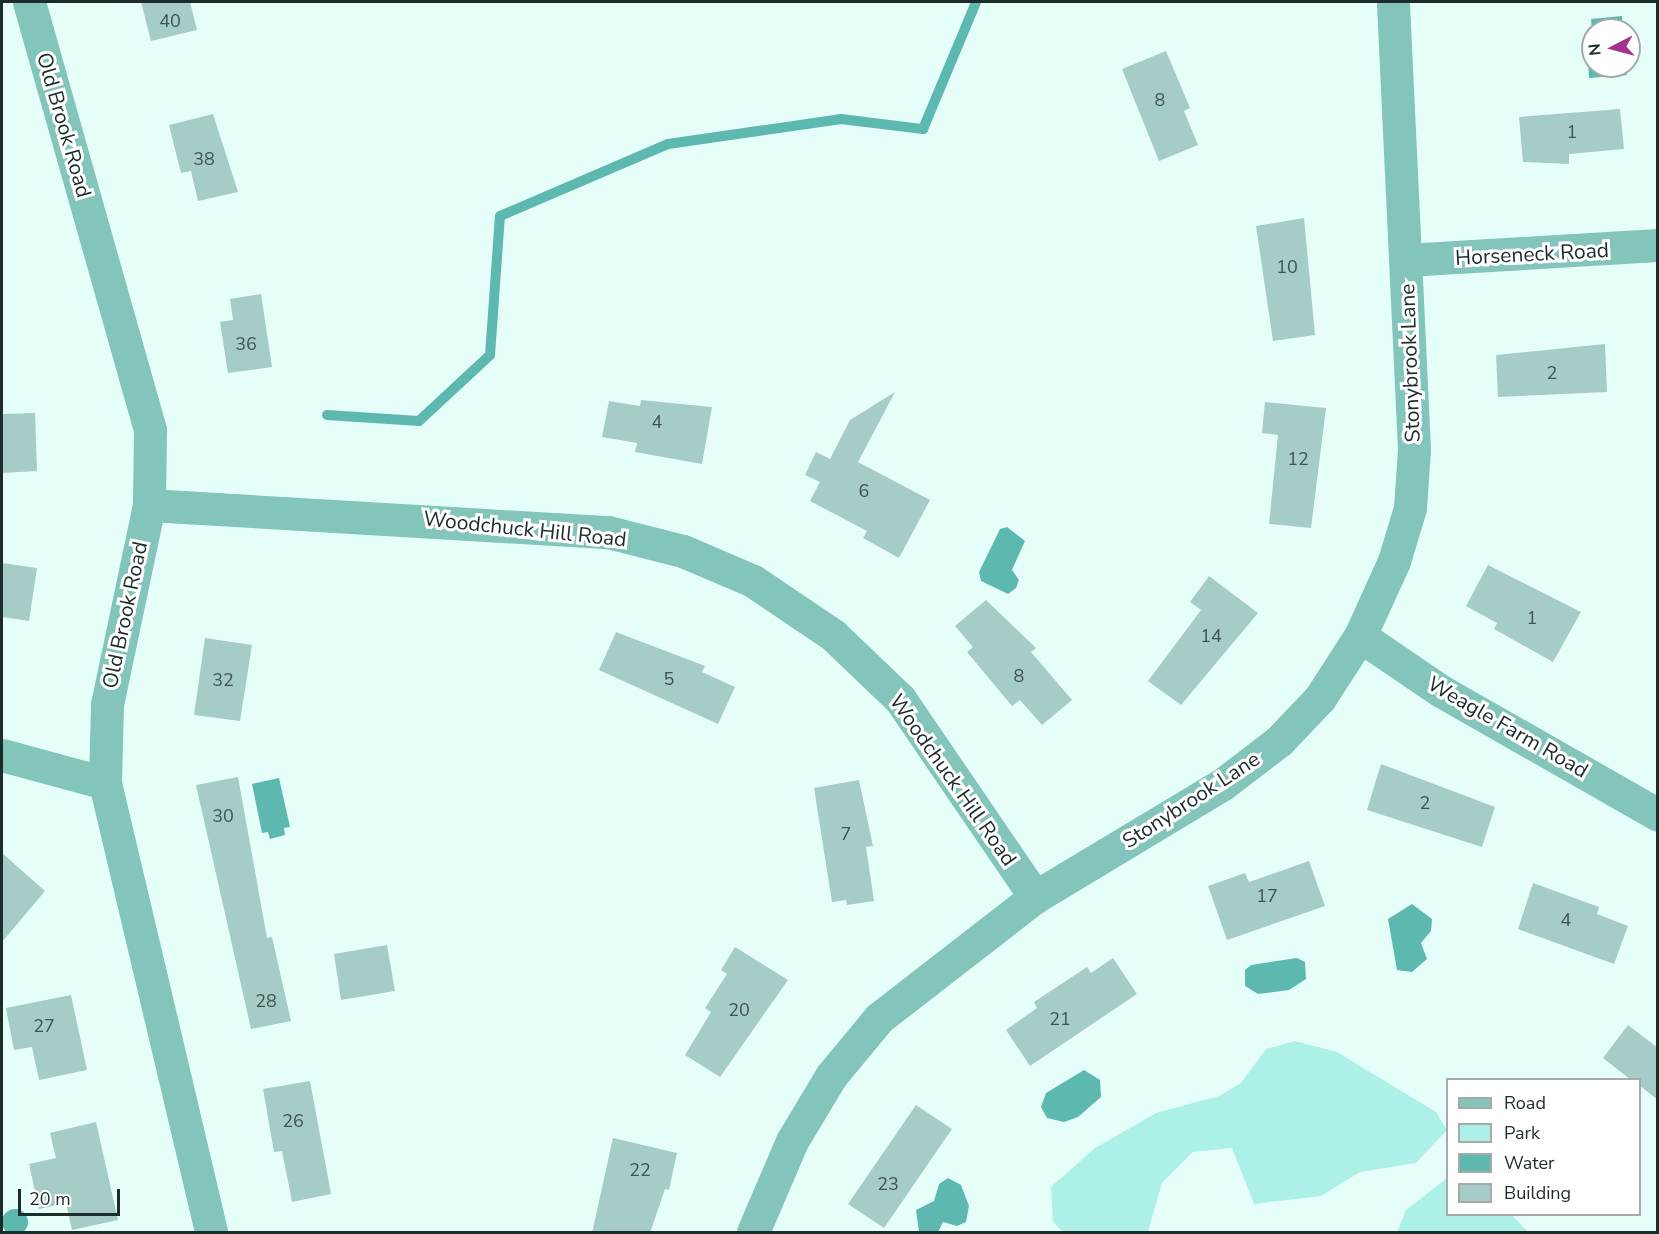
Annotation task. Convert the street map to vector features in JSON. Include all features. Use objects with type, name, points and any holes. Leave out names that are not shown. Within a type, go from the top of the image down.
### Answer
[{"type":"street","name":"Old Brook Road","points":[[29,2],[150,429],[149,505],[111,675],[103,741],[105,783],[211,1233]]},
{"type":"street","name":"Stonybrook Lane","points":[[753,1233],[792,1141],[831,1076],[879,1018],[1035,897],[1223,784],[1279,741],[1320,698],[1360,636],[1410,508],[1414,449],[1393,2]]},
{"type":"street","name":"Horseneck Road","points":[[1406,260],[1658,245]]},
{"type":"street","name":"Woodchuck Hill Road","points":[[149,505],[608,532],[683,552],[753,581],[833,635],[900,699],[1035,897]]},
{"type":"street","name":"Weagle Farm Road","points":[[1360,636],[1441,691],[1658,815]]},
{"type":"street","points":[[2,755],[105,783]]},
{"type":"green space","points":[[1295,1041],[1337,1052],[1436,1112],[1446,1131],[1416,1163],[1360,1172],[1321,1196],[1254,1204],[1232,1148],[1193,1152],[1162,1183],[1148,1232],[1063,1232],[1053,1222],[1051,1187],[1095,1148],[1156,1113],[1219,1096],[1241,1083],[1266,1049]]},
{"type":"green space","points":[[1446,1179],[1446,1216],[1513,1216],[1528,1232],[1397,1232],[1406,1210]]},
{"type":"water","points":[[1007,527],[1025,541],[1012,570],[1019,580],[1016,588],[1008,594],[981,581],[979,572],[1000,529]]},
{"type":"water","points":[[279,778],[290,827],[284,828],[285,835],[270,839],[268,832],[262,833],[252,784]]},
{"type":"water","points":[[1412,904],[1432,919],[1431,931],[1421,943],[1427,959],[1412,972],[1397,970],[1388,919]]},
{"type":"water","points":[[1297,958],[1305,962],[1306,979],[1289,990],[1258,994],[1245,986],[1245,970],[1251,965]]},
{"type":"water","points":[[1084,1070],[1100,1080],[1101,1097],[1078,1117],[1064,1122],[1047,1118],[1041,1107],[1046,1093]]},
{"type":"water","points":[[948,1178],[961,1185],[969,1206],[966,1222],[957,1226],[943,1222],[938,1232],[919,1232],[916,1210],[934,1201],[939,1184]]},
{"type":"water","points":[[15,1209],[24,1213],[28,1222],[24,1231],[15,1235],[6,1231],[2,1222],[6,1213]]},
{"type":"building","points":[[141,2],[190,2],[197,30],[151,41]]},
{"type":"building","points":[[1166,51],[1190,108],[1184,111],[1198,145],[1159,161],[1122,69]]},
{"type":"building","points":[[1620,109],[1624,149],[1569,154],[1569,164],[1523,162],[1519,117]]},
{"type":"building","points":[[213,114],[238,192],[198,201],[191,171],[181,173],[169,125]]},
{"type":"building","points":[[1304,218],[1315,335],[1273,341],[1256,226]]},
{"type":"building","points":[[261,294],[272,367],[228,373],[220,322],[233,320],[230,299]]},
{"type":"building","points":[[1605,344],[1607,392],[1498,397],[1496,355]]},
{"type":"building","points":[[895,392],[858,462],[930,500],[899,558],[863,538],[867,531],[810,501],[820,482],[805,475],[816,452],[830,459],[850,420]]},
{"type":"building","points":[[641,400],[712,407],[702,464],[635,452],[637,443],[602,437],[609,401],[640,406]]},
{"type":"building","points":[[1265,402],[1326,408],[1311,528],[1269,524],[1278,435],[1262,433]]},
{"type":"building","points":[[35,413],[37,471],[2,473],[2,414]]},
{"type":"building","points":[[2,563],[37,568],[29,621],[2,617]]},
{"type":"building","points":[[1488,565],[1581,612],[1553,662],[1494,629],[1497,623],[1466,606]]},
{"type":"building","points":[[1209,576],[1258,613],[1181,705],[1148,681],[1201,610],[1190,602]]},
{"type":"building","points":[[986,600],[1036,648],[1031,652],[1072,700],[1042,725],[1020,700],[1012,706],[967,652],[973,647],[955,626]]},
{"type":"building","points":[[616,632],[705,666],[702,672],[735,687],[718,724],[599,670]]},
{"type":"building","points":[[205,638],[252,645],[240,721],[194,715]]},
{"type":"building","points":[[1381,764],[1495,807],[1482,847],[1367,810]]},
{"type":"building","points":[[238,777],[267,938],[272,937],[291,1021],[251,1029],[196,785]]},
{"type":"building","points":[[859,780],[873,846],[866,847],[874,901],[847,905],[846,900],[832,902],[814,788]]},
{"type":"building","points":[[2,853],[45,891],[2,942]]},
{"type":"building","points":[[1309,861],[1325,906],[1227,940],[1208,886],[1245,873],[1249,882]]},
{"type":"building","points":[[1533,883],[1599,907],[1597,914],[1628,926],[1614,964],[1518,929]]},
{"type":"building","points":[[387,945],[395,991],[341,1000],[334,954]]},
{"type":"building","points":[[735,947],[788,980],[720,1077],[685,1055],[711,1012],[705,1008],[727,974],[721,970]]},
{"type":"building","points":[[1113,958],[1137,994],[1030,1066],[1006,1030],[1037,1008],[1034,1002],[1087,967],[1091,973]]},
{"type":"building","points":[[71,995],[87,1070],[39,1080],[32,1047],[14,1050],[6,1008]]},
{"type":"building","points":[[1628,1025],[1658,1048],[1658,1100],[1641,1087],[1641,1078],[1628,1078],[1603,1058]]},
{"type":"building","points":[[310,1081],[331,1194],[292,1202],[282,1151],[274,1152],[263,1089]]},
{"type":"building","points":[[916,1105],[952,1129],[884,1228],[848,1204]]},
{"type":"building","points":[[96,1122],[118,1220],[72,1230],[66,1203],[39,1209],[29,1164],[56,1158],[50,1133]]},
{"type":"building","points":[[613,1138],[677,1153],[669,1190],[665,1189],[650,1233],[592,1233]]},
{"type":"waterway","points":[[327,415],[419,421],[490,355],[500,216],[668,144],[841,119],[923,129],[976,2]]}]
